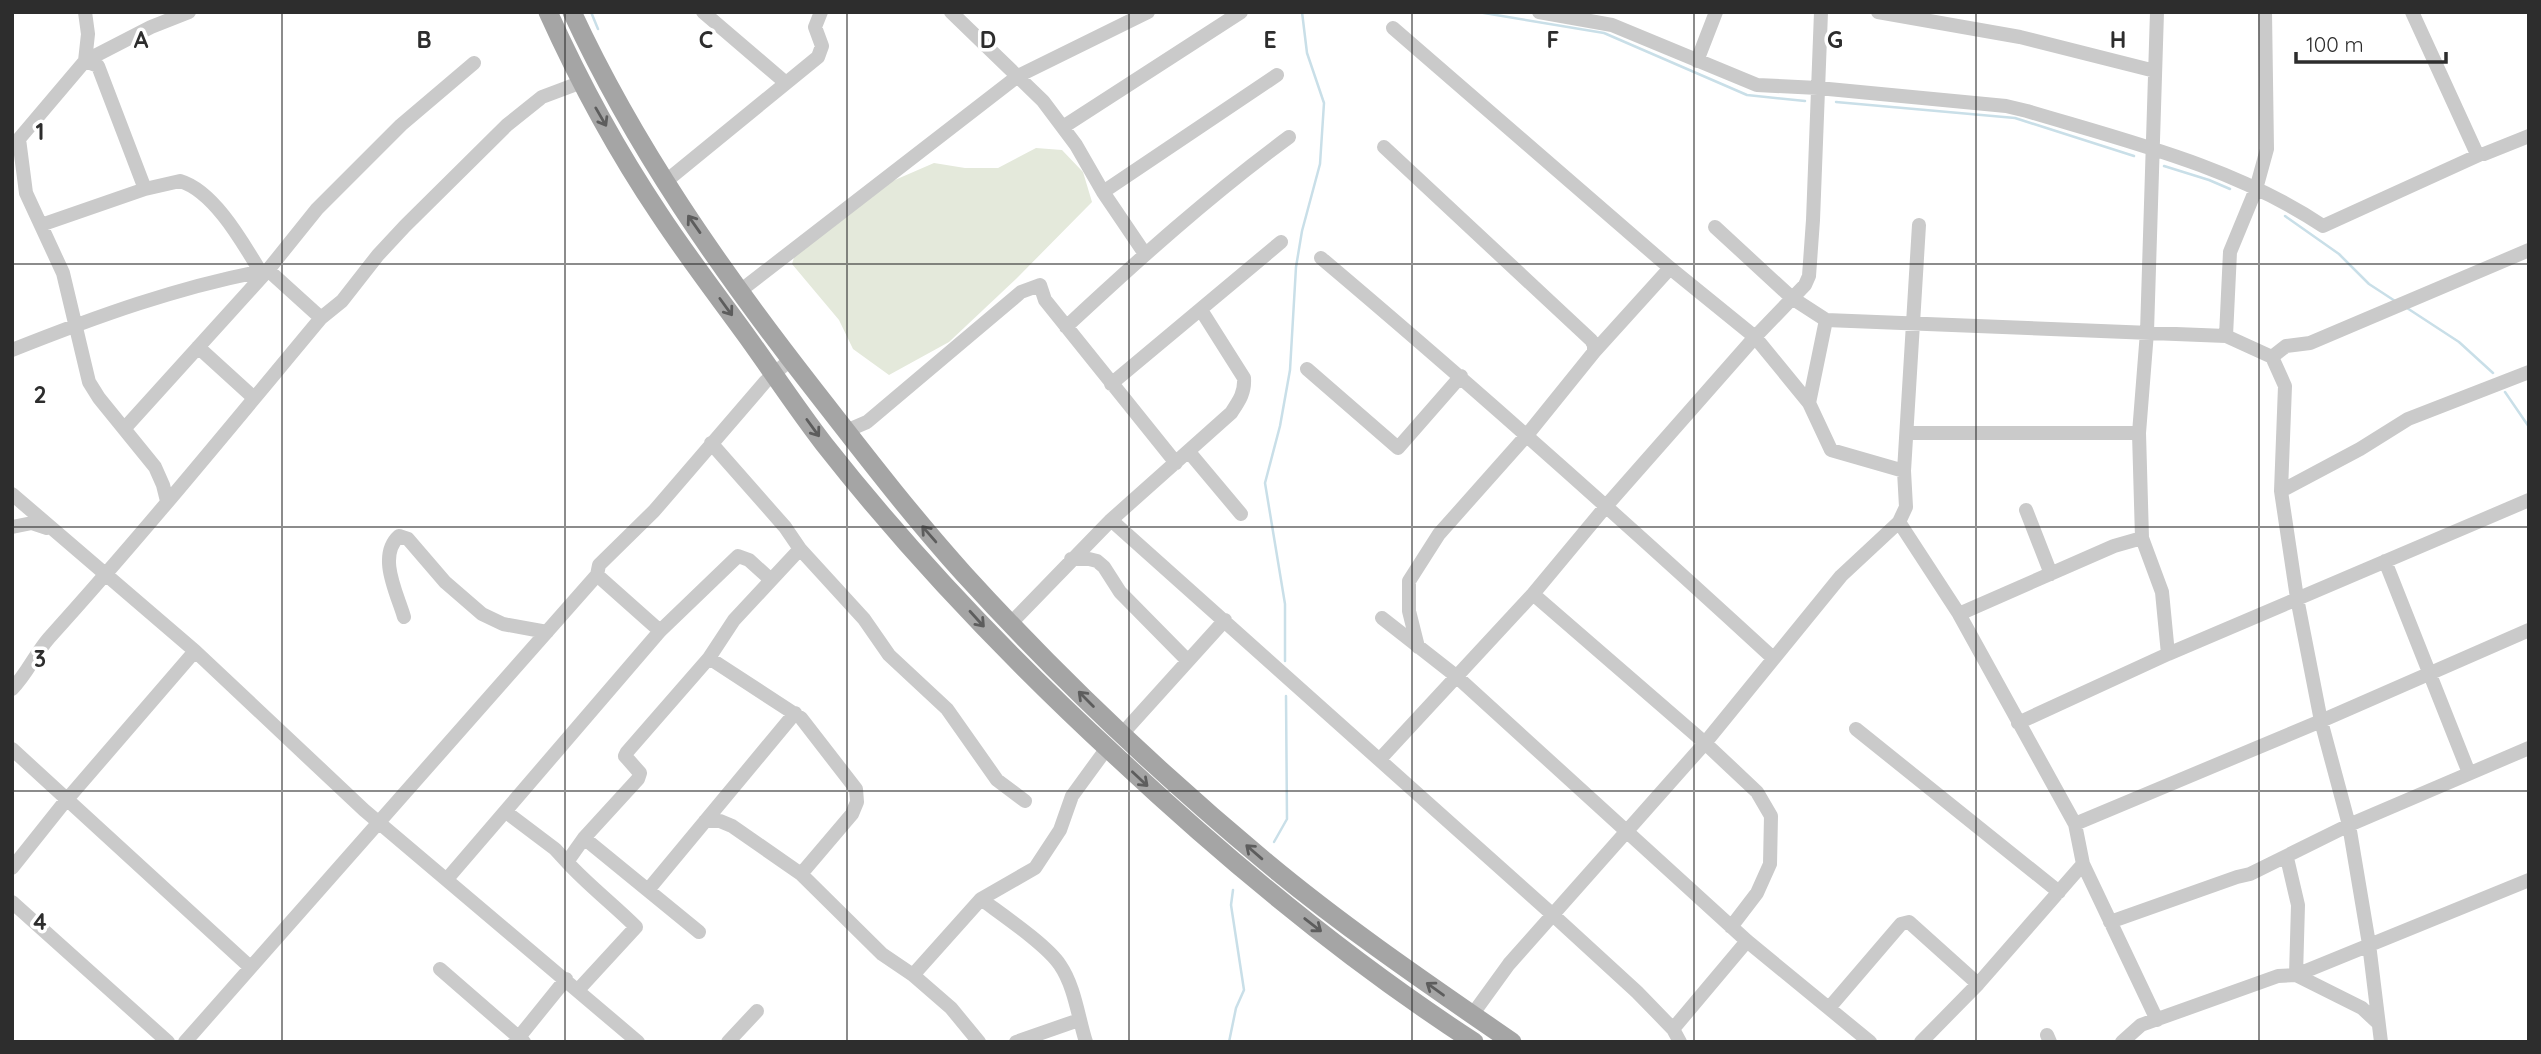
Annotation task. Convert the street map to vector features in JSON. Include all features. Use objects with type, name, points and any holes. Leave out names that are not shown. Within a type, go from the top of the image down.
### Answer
[{"type":"main road","points":[[548,12],[582,82],[662,219],[823,442],[918,555],[999,644],[1183,819],[1348,953],[1474,1042]]},
{"type":"main road","points":[[572,12],[601,76],[665,182],[740,290],[892,489],[963,573],[1122,734],[1269,864],[1370,941],[1512,1042]]},
{"type":"street","points":[[85,12],[88,34],[85,61]]},
{"type":"street","points":[[167,501],[155,467],[89,382],[63,273],[26,193],[16,143],[85,61],[151,27],[189,12]]},
{"type":"street","points":[[703,12],[786,83]]},
{"type":"street","points":[[951,12],[1043,101],[1086,161],[1103,192],[1145,254]]},
{"type":"street","points":[[740,290],[1018,76],[1131,16],[1148,12]]},
{"type":"street","points":[[1063,127],[1241,12]]},
{"type":"street","points":[[1539,12],[1612,24],[1757,85],[1818,88],[2006,106],[2152,148],[2256,188],[2292,206],[2323,226],[2479,155],[2529,136]]},
{"type":"street","points":[[1697,61],[1716,12]]},
{"type":"street","points":[[1381,758],[1532,594],[1755,337],[1805,285],[1809,276],[1821,12]]},
{"type":"street","points":[[1878,12],[2020,37],[2155,71]]},
{"type":"street","points":[[2157,12],[2147,332],[2139,433],[2142,538],[2162,592],[2168,654]]},
{"type":"street","points":[[2226,336],[2230,253],[2256,188],[2267,149],[2265,12]]},
{"type":"street","points":[[2412,12],[2479,155]]},
{"type":"street","points":[[665,182],[818,57],[822,47],[815,27],[815,15]]},
{"type":"street","points":[[1393,28],[1670,268],[1755,337],[1809,403],[1831,450],[1904,471]]},
{"type":"street","points":[[85,61],[98,66],[145,190]]},
{"type":"street","points":[[124,429],[317,209],[367,158],[474,63]]},
{"type":"street","points":[[1103,192],[1277,75]]},
{"type":"street","points":[[12,689],[24,677],[38,650],[106,576],[321,318],[342,301],[405,226],[507,125],[551,92],[582,82]]},
{"type":"street","points":[[1066,327],[1145,254],[1248,166],[1289,137]]},
{"type":"street","points":[[1384,147],[1591,340],[1594,352]]},
{"type":"street","points":[[41,225],[180,181],[196,189],[231,225],[264,270],[321,318]]},
{"type":"street","points":[[1472,1015],[1510,964],[1705,743],[1841,576],[1899,522],[1906,507],[1904,471],[1919,225]]},
{"type":"street","points":[[1715,227],[1792,298],[1826,320],[2226,336],[2272,357],[2285,386],[2281,491],[2297,598],[2321,721],[2349,825],[2369,944],[2381,1042]]},
{"type":"street","points":[[1111,384],[1281,242]]},
{"type":"street","points":[[2272,357],[2286,346],[2310,343],[2529,250]]},
{"type":"street","points":[[1321,258],[1461,376],[1607,505],[1773,658]]},
{"type":"street","points":[[1418,647],[1409,611],[1409,581],[1439,534],[1527,435],[1594,352],[1670,268]]},
{"type":"street","points":[[12,350],[191,287],[264,270]]},
{"type":"street","points":[[846,430],[867,422],[1021,292],[1040,285],[1045,300],[1176,463]]},
{"type":"street","points":[[1011,623],[1111,520],[1231,413],[1245,390],[1239,368],[1201,310]]},
{"type":"street","points":[[1809,403],[1826,320]]},
{"type":"street","points":[[198,347],[254,398]]},
{"type":"street","points":[[185,1042],[597,575],[599,565],[654,511],[774,373],[791,359]]},
{"type":"street","points":[[1307,369],[1398,449],[1461,376]]},
{"type":"street","points":[[2281,491],[2360,449],[2414,416],[2529,372]]},
{"type":"street","points":[[1907,433],[2139,433]]},
{"type":"street","points":[[711,443],[785,527],[800,549],[864,619],[889,655],[947,709],[997,780],[1025,801]]},
{"type":"street","points":[[1189,452],[1241,514]]},
{"type":"street","points":[[13,496],[195,652],[336,786],[638,1042]]},
{"type":"street","points":[[2018,723],[2168,654],[2529,500]]},
{"type":"street","points":[[2026,510],[2051,574]]},
{"type":"street","points":[[1111,520],[1381,758],[1637,992],[1676,1035],[1747,941]]},
{"type":"street","points":[[1899,522],[1959,614],[2075,824],[2083,864],[2157,1020]]},
{"type":"street","points":[[12,527],[32,523],[52,529]]},
{"type":"street","points":[[404,617],[388,561],[391,543],[399,536],[408,540],[445,582],[482,614],[503,624],[547,632]]},
{"type":"street","points":[[1959,614],[2114,545],[2142,538]]},
{"type":"street","points":[[567,862],[584,838],[638,779],[639,769],[625,756],[627,752],[709,658],[734,620],[800,549]]},
{"type":"street","points":[[447,879],[660,631],[738,556],[749,559],[771,580]]},
{"type":"street","points":[[1071,559],[1089,559],[1104,567],[1120,592],[1188,661]]},
{"type":"street","points":[[2385,561],[2469,774]]},
{"type":"street","points":[[597,575],[660,631]]},
{"type":"street","points":[[1532,594],[1705,743],[1757,792],[1771,816],[1770,864],[1757,893],[1731,927]]},
{"type":"street","points":[[1382,618],[1456,676],[1731,927],[1870,1042]]},
{"type":"street","points":[[1122,734],[1225,620]]},
{"type":"street","points":[[2075,824],[2529,630]]},
{"type":"street","points":[[12,868],[66,800],[195,652]]},
{"type":"street","points":[[709,658],[795,713],[856,789],[856,807],[852,814],[801,874]]},
{"type":"street","points":[[649,890],[795,713]]},
{"type":"street","points":[[1856,729],[2059,891]]},
{"type":"street","points":[[12,748],[250,967]]},
{"type":"street","points":[[913,975],[981,899],[1035,868],[1060,830],[1072,796],[1107,748]]},
{"type":"street","points":[[2110,922],[2250,874],[2349,825],[2529,748]]},
{"type":"street","points":[[506,812],[555,849],[586,883],[636,927],[578,990]]},
{"type":"street","points":[[705,821],[720,821],[732,826],[801,874],[882,954],[913,975],[951,1008],[979,1042]]},
{"type":"street","points":[[584,838],[699,932]]},
{"type":"street","points":[[2287,858],[2298,905],[2296,975]]},
{"type":"street","points":[[1921,1042],[1978,984],[2083,864]]},
{"type":"street","points":[[2122,1042],[2141,1025],[2278,976],[2296,975],[2529,880]]},
{"type":"street","points":[[981,899],[1059,964],[1069,984],[1086,1042]]},
{"type":"street","points":[[12,902],[168,1042]]},
{"type":"street","points":[[1829,1008],[1901,924],[1909,922],[1978,984]]},
{"type":"street","points":[[440,969],[519,1040],[566,979]]},
{"type":"street","points":[[2296,975],[2362,1008],[2378,1023]]},
{"type":"street","points":[[728,1042],[757,1010]]},
{"type":"street","points":[[1016,1042],[1079,1020]]},
{"type":"shaded area","points":[[1036,148],[1062,150],[1083,172],[1092,202],[949,342],[889,375],[853,349],[839,320],[792,264],[798,245],[881,186],[934,163],[965,168],[998,168]]},
{"type":"waterway","points":[[591,12],[598,29]]},
{"type":"waterway","points":[[1285,661],[1285,604],[1265,483],[1280,426],[1290,370],[1296,267],[1302,231],[1320,164],[1324,103],[1307,53],[1302,12]]},
{"type":"waterway","points":[[1478,12],[1604,33],[1747,95],[1805,101]]},
{"type":"waterway","points":[[1836,102],[2015,118],[2134,156]]},
{"type":"waterway","points":[[2164,166],[2230,189]]},
{"type":"waterway","points":[[2285,216],[2339,254],[2369,284],[2395,301]]},
{"type":"waterway","points":[[2407,308],[2459,342],[2493,373]]},
{"type":"waterway","points":[[2505,392],[2529,427]]},
{"type":"waterway","points":[[1274,842],[1287,819],[1286,696]]},
{"type":"waterway","points":[[1229,1042],[1236,1008],[1244,990],[1231,905],[1233,890]]}]
